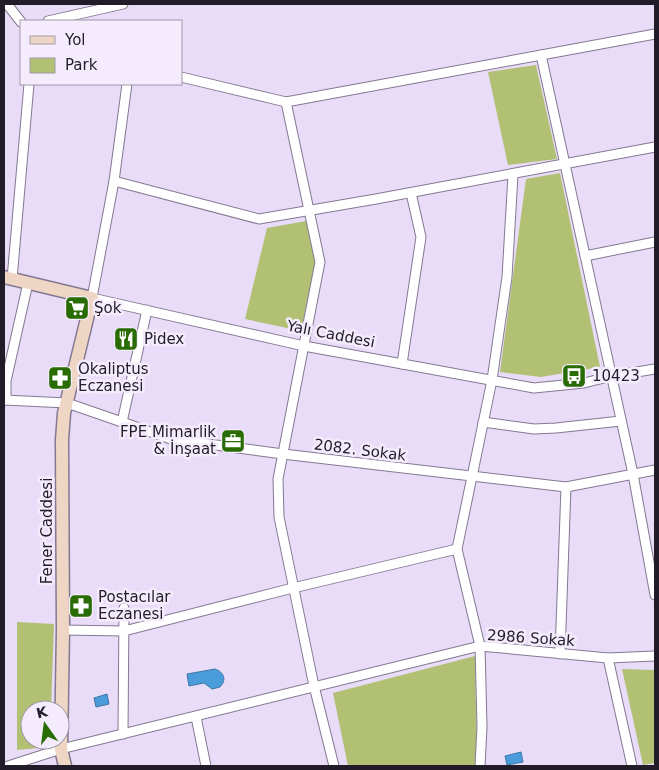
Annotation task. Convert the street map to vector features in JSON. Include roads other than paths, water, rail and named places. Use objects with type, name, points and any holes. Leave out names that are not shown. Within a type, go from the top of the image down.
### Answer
[{"type":"street","points":[[7,4],[20,21]]},
{"type":"street","points":[[52,20],[123,4]]},
{"type":"street","points":[[182,77],[286,102],[655,34]]},
{"type":"street","points":[[541,55],[633,474],[655,595]]},
{"type":"street","points":[[8,278],[29,85]]},
{"type":"street","points":[[92,298],[114,181],[127,85]]},
{"type":"street","points":[[286,102],[320,262],[282,454],[278,479],[279,517],[314,686],[334,766]]},
{"type":"street","points":[[114,181],[259,219],[513,175],[655,148]]},
{"type":"street","points":[[70,747],[480,646],[457,549],[492,380],[507,277],[513,175]]},
{"type":"street","points":[[402,364],[421,237],[411,193]]},
{"type":"street","points":[[585,256],[655,242]]},
{"type":"street","name":"Yalı Caddesi","points":[[8,278],[304,346],[534,388],[584,383],[655,369]]},
{"type":"street","points":[[5,400],[6,381],[28,283]]},
{"type":"street","name":"Fener Caddesi","points":[[62,700],[62,440],[66,403],[92,298]]},
{"type":"street","points":[[122,422],[147,310]]},
{"type":"street","name":"2082. Sokak","points":[[5,400],[66,403],[171,439],[472,477],[566,487],[655,470]]},
{"type":"street","points":[[483,422],[534,429],[621,421]]},
{"type":"street","points":[[560,654],[566,487]]},
{"type":"street","points":[[63,630],[124,631],[457,549]]},
{"type":"street","points":[[123,734],[124,608]]},
{"type":"street","name":"2986 Sokak","points":[[480,766],[482,727],[480,646],[608,658],[655,656]]},
{"type":"street","points":[[608,658],[632,766]]},
{"type":"street","points":[[196,716],[206,766]]},
{"type":"street","points":[[8,766],[58,750]]},
{"type":"street","name":"Fener Caddesi","points":[[61,750],[65,766]]},
{"type":"water","points":[[215,669],[221,672],[224,679],[220,687],[212,689],[204,683],[189,686],[187,674]]},
{"type":"water","points":[[107,694],[109,704],[96,707],[94,698]]},
{"type":"water","points":[[521,752],[523,762],[507,765],[505,756]]},
{"type":"place","name":"Şok","points":[[77,308]]},
{"type":"place","name":"Pidex","points":[[126,339]]},
{"type":"place","name":"10423","points":[[574,376]]},
{"type":"place","name":"Okaliptus Eczanesi","points":[[60,378]]},
{"type":"place","name":"FPE Mimarlik & İnşaat","points":[[233,441]]},
{"type":"place","name":"Postacılar Eczanesi","points":[[81,606]]}]
